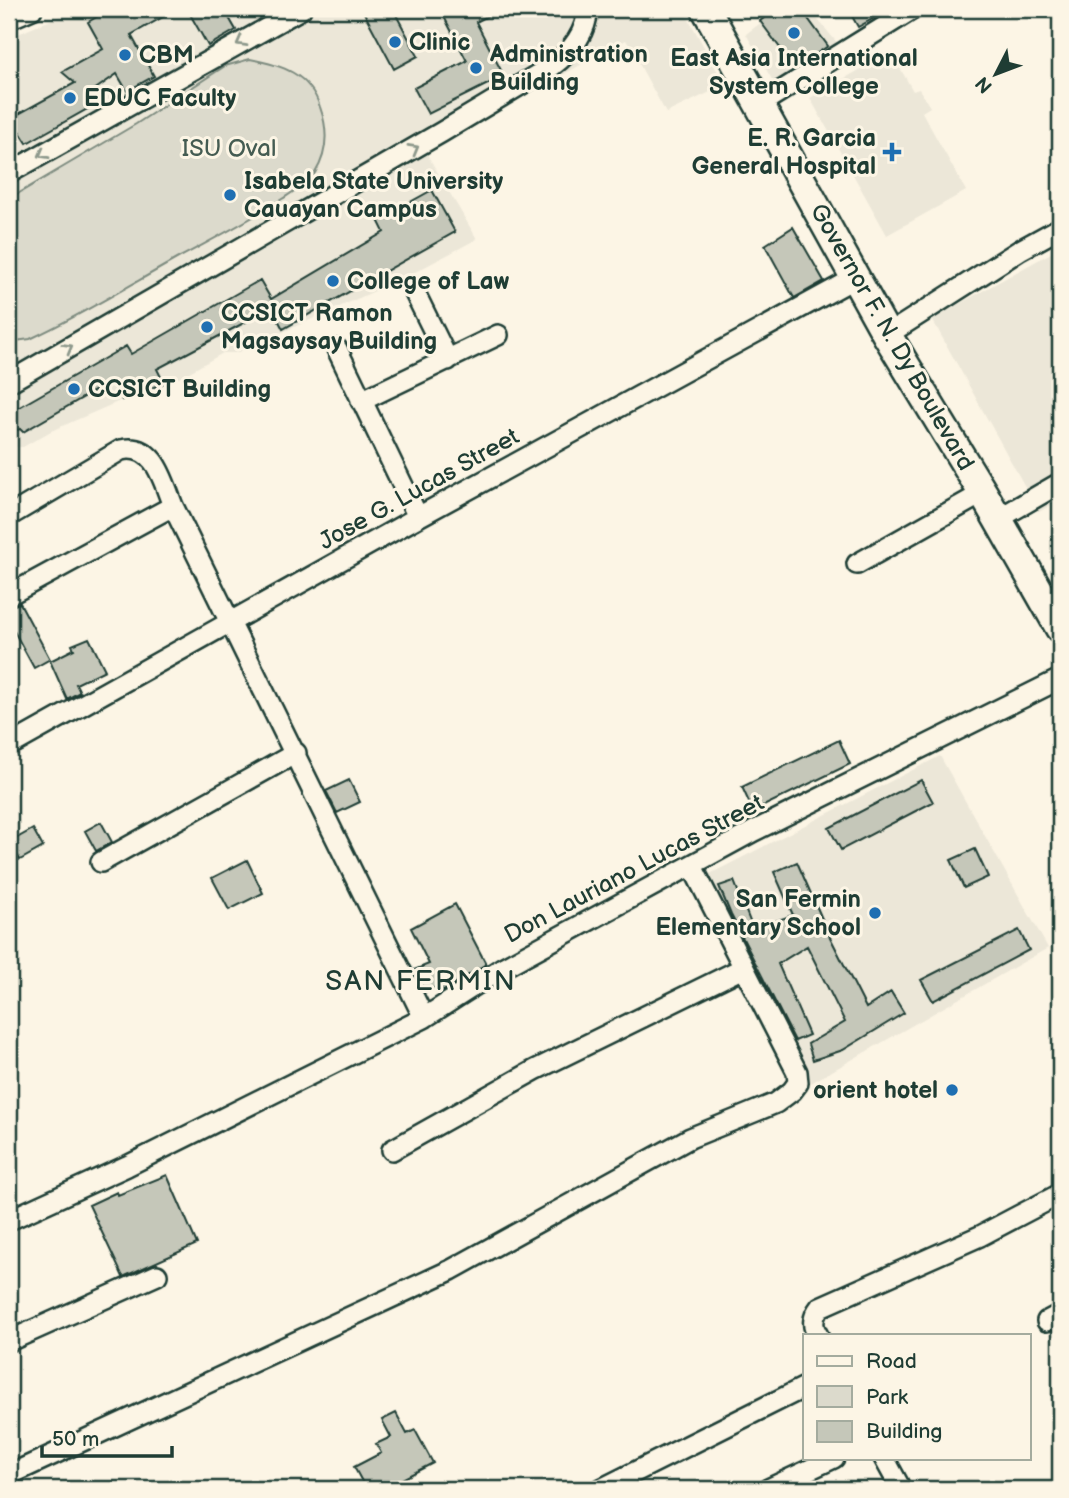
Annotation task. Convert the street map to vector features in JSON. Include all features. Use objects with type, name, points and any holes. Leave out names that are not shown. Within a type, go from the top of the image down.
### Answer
[{"type":"highway","name":"Governor F. N. Dy Boulevard","points":[[706,9],[887,335],[983,493],[1060,628]]},
{"type":"street","points":[[9,19],[32,9]]},
{"type":"street","points":[[9,173],[301,9]]},
{"type":"street","points":[[9,382],[552,66],[576,44],[588,9]]},
{"type":"street","points":[[761,104],[913,9]]},
{"type":"street","points":[[887,335],[1020,250],[1060,228]]},
{"type":"street","name":"Jose G. Lucas Street","points":[[9,746],[418,517],[855,278]]},
{"type":"street","points":[[412,287],[448,360]]},
{"type":"street","points":[[360,401],[498,335]]},
{"type":"street","points":[[337,349],[418,517]]},
{"type":"street","points":[[9,516],[121,450],[131,448],[148,454],[157,467],[173,506],[424,1018]]},
{"type":"street","points":[[998,519],[1060,483]]},
{"type":"street","points":[[858,564],[983,493]]},
{"type":"street","points":[[9,595],[173,506]]},
{"type":"street","name":"Don Lauriano Lucas Street","points":[[9,1220],[127,1166],[424,1018],[502,968],[754,831],[1060,679]]},
{"type":"street","points":[[101,863],[296,753]]},
{"type":"street","points":[[9,1475],[451,1270],[690,1138],[776,1103],[792,1091],[798,1083],[797,1072],[692,866]]},
{"type":"street","points":[[391,1150],[535,1070],[743,968]]},
{"type":"street","points":[[817,1334],[813,1319],[820,1307],[980,1236],[1060,1194]]},
{"type":"street","points":[[9,1341],[157,1275]]},
{"type":"street","points":[[601,1489],[803,1388]]},
{"type":"street","points":[[768,1489],[830,1460]]},
{"type":"street","points":[[885,1460],[901,1489]]},
{"type":"shaded area","name":"Isabela State University Cauayan Campus","points":[[76,9],[683,9],[725,85],[666,113],[626,40],[425,151],[477,239],[404,278],[236,353],[223,353],[179,378],[51,431],[23,447],[9,447],[9,38]]},
{"type":"shaded area","points":[[779,9],[809,9],[839,45],[775,85],[746,34]]},
{"type":"shaded area","name":"E. R. Garcia General Hospital","points":[[891,52],[913,91],[919,89],[930,107],[922,112],[966,191],[887,235],[810,98]]},
{"type":"shaded area","points":[[1060,248],[1060,500],[1039,512],[932,319]]},
{"type":"shaded area","name":"San Fermin Elementary School","points":[[940,756],[1048,948],[811,1083],[704,877]]},
{"type":"green space","name":"ISU Oval","points":[[250,59],[293,73],[309,86],[315,95],[323,115],[325,140],[322,157],[312,177],[257,215],[87,310],[30,339],[9,340],[9,199],[136,124],[225,66]]},
{"type":"building","points":[[110,9],[177,9],[131,35],[154,76],[127,91],[117,74],[90,93],[96,104],[27,143],[11,118],[75,83],[62,72],[103,49],[88,22]]},
{"type":"building","name":"CBM","points":[[187,9],[224,9],[236,30],[208,46]]},
{"type":"building","name":"Clinic","points":[[362,9],[393,9],[418,56],[394,69]]},
{"type":"building","name":"Administration Building","points":[[440,9],[501,9],[476,22],[504,76],[428,114],[414,88],[467,61]]},
{"type":"building","name":"East Asia International System College","points":[[776,9],[801,9],[828,46],[795,68],[760,21]]},
{"type":"building","points":[[848,9],[890,9],[858,27]]},
{"type":"building","points":[[432,190],[455,232],[283,329],[272,308],[157,369],[164,383],[122,400],[112,381],[23,432],[20,429],[9,433],[9,413],[126,346],[131,354],[260,280],[271,299],[384,232],[378,220]]},
{"type":"building","points":[[793,227],[824,281],[794,298],[765,245]]},
{"type":"building","points":[[20,603],[50,659],[34,668],[9,622],[9,607]]},
{"type":"building","points":[[89,638],[105,670],[76,684],[80,692],[67,699],[50,661],[74,649],[72,645]]},
{"type":"building","points":[[839,740],[850,764],[753,811],[742,787]]},
{"type":"building","points":[[349,780],[360,802],[337,813],[326,791]]},
{"type":"building","points":[[921,780],[933,802],[841,850],[829,828]]},
{"type":"building","points":[[101,822],[112,842],[96,851],[85,831]]},
{"type":"building","points":[[33,829],[43,847],[20,860],[10,842]]},
{"type":"building","points":[[975,849],[988,877],[964,888],[951,860]]},
{"type":"building","points":[[247,860],[263,893],[229,910],[212,878]]},
{"type":"building","points":[[797,862],[830,937],[866,1008],[891,992],[904,1013],[843,1050],[813,1060],[808,1044],[845,1022],[807,946],[778,964],[809,1035],[795,1041],[719,886],[734,881],[753,929],[793,915],[774,872]]},
{"type":"building","points":[[455,904],[486,964],[443,991],[440,985],[425,992],[414,970],[429,964],[411,928]]},
{"type":"building","points":[[1019,930],[1029,950],[933,1001],[921,980]]},
{"type":"building","points":[[167,1175],[197,1244],[123,1277],[89,1205]]},
{"type":"building","points":[[396,1413],[407,1434],[415,1430],[433,1463],[383,1489],[366,1489],[354,1467],[381,1453],[376,1444],[391,1437],[382,1420]]},
{"type":"place","name":"East Asia International System College","points":[[794,33]]},
{"type":"place","name":"Clinic","points":[[395,42]]},
{"type":"place","name":"CBM","points":[[125,55]]},
{"type":"place","name":"Administration Building","points":[[476,68]]},
{"type":"place","name":"EDUC Faculty","points":[[70,98]]},
{"type":"place","name":"E. R. Garcia General Hospital","points":[[892,152]]},
{"type":"place","name":"Isabela State University Cauayan Campus","points":[[230,195]]},
{"type":"place","name":"College of Law","points":[[333,281]]},
{"type":"place","name":"CCSICT Ramon Magsaysay Building","points":[[207,327]]},
{"type":"place","name":"CCSICT Building","points":[[74,389]]},
{"type":"place","name":"San Fermin Elementary School","points":[[875,913]]},
{"type":"place","name":"orient hotel","points":[[952,1090]]},
{"type":"district","name":"SAN FERMIN","points":[[421,981]]}]
